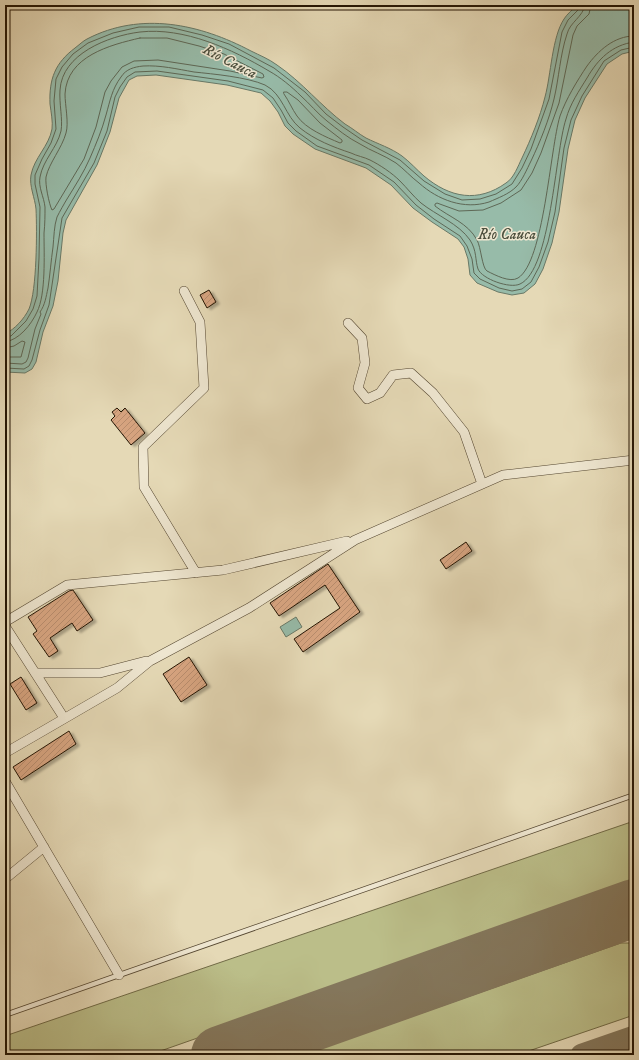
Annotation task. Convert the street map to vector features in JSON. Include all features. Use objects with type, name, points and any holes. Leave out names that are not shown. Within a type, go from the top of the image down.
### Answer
[{"type":"street","points":[[184,291],[200,322],[204,388],[143,447],[144,487],[196,573]]},
{"type":"street","points":[[348,323],[362,338],[365,363],[358,388],[367,399],[380,393],[393,375],[411,373],[433,393],[464,432],[482,484]]},
{"type":"street","points":[[5,753],[117,688],[150,661],[249,608],[355,540],[503,475],[634,460]]},
{"type":"street","points":[[5,622],[67,586],[223,570],[355,540]]},
{"type":"street","points":[[5,626],[64,718]]},
{"type":"street","points":[[36,673],[100,673],[150,661]]},
{"type":"street","points":[[5,781],[119,975]]},
{"type":"street","points":[[5,879],[44,847]]},
{"type":"lane","points":[[5,1015],[634,796]]},
{"type":"green space","points":[[634,821],[634,885],[149,1055],[5,1055],[5,1036]]},
{"type":"green space","points":[[621,943],[630,943],[634,945],[634,1015],[517,1055],[302,1055]]},
{"type":"water","name":"Río Cauca","points":[[578,5],[634,5],[634,51],[622,54],[607,64],[585,98],[575,120],[568,149],[559,212],[552,243],[543,269],[535,284],[524,293],[512,295],[498,292],[477,283],[470,275],[468,259],[464,247],[458,239],[413,208],[391,185],[366,168],[315,149],[293,134],[285,126],[278,112],[270,101],[261,93],[227,85],[156,75],[137,76],[129,80],[119,98],[110,132],[97,165],[66,220],[63,233],[58,281],[53,306],[43,332],[36,362],[32,369],[25,373],[5,372],[5,334],[16,327],[27,313],[32,300],[34,288],[36,260],[36,209],[31,188],[31,175],[38,157],[48,141],[52,129],[50,95],[52,79],[58,66],[68,54],[86,40],[107,30],[128,25],[149,23],[170,24],[191,28],[232,42],[264,57],[277,65],[295,79],[345,124],[366,138],[398,153],[434,183],[454,193],[475,195],[496,189],[509,181],[516,172],[532,136],[543,105],[554,46],[560,27],[567,15]]},
{"type":"water","points":[[296,617],[302,627],[286,637],[280,627]]},
{"type":"building","points":[[209,290],[216,302],[207,308],[200,295]]},
{"type":"building","points":[[117,408],[121,412],[125,408],[145,433],[131,445],[111,420],[115,416],[112,412]]},
{"type":"building","points":[[466,542],[472,551],[446,569],[440,560]]},
{"type":"building","points":[[328,564],[360,612],[303,652],[294,639],[340,608],[325,585],[279,616],[270,603]]},
{"type":"building","points":[[73,590],[93,620],[77,631],[72,623],[50,638],[58,651],[49,657],[33,634],[37,631],[28,617],[69,591]]},
{"type":"building","points":[[189,657],[207,685],[181,702],[163,674]]},
{"type":"building","points":[[21,677],[37,703],[26,710],[10,684]]},
{"type":"building","points":[[69,731],[76,744],[21,780],[13,767]]},
{"type":"taxiway","points":[[598,921],[634,919]]},
{"type":"taxiway","points":[[582,1055],[634,1037]]},
{"type":"runway","points":[[220,1055],[634,908]]}]
